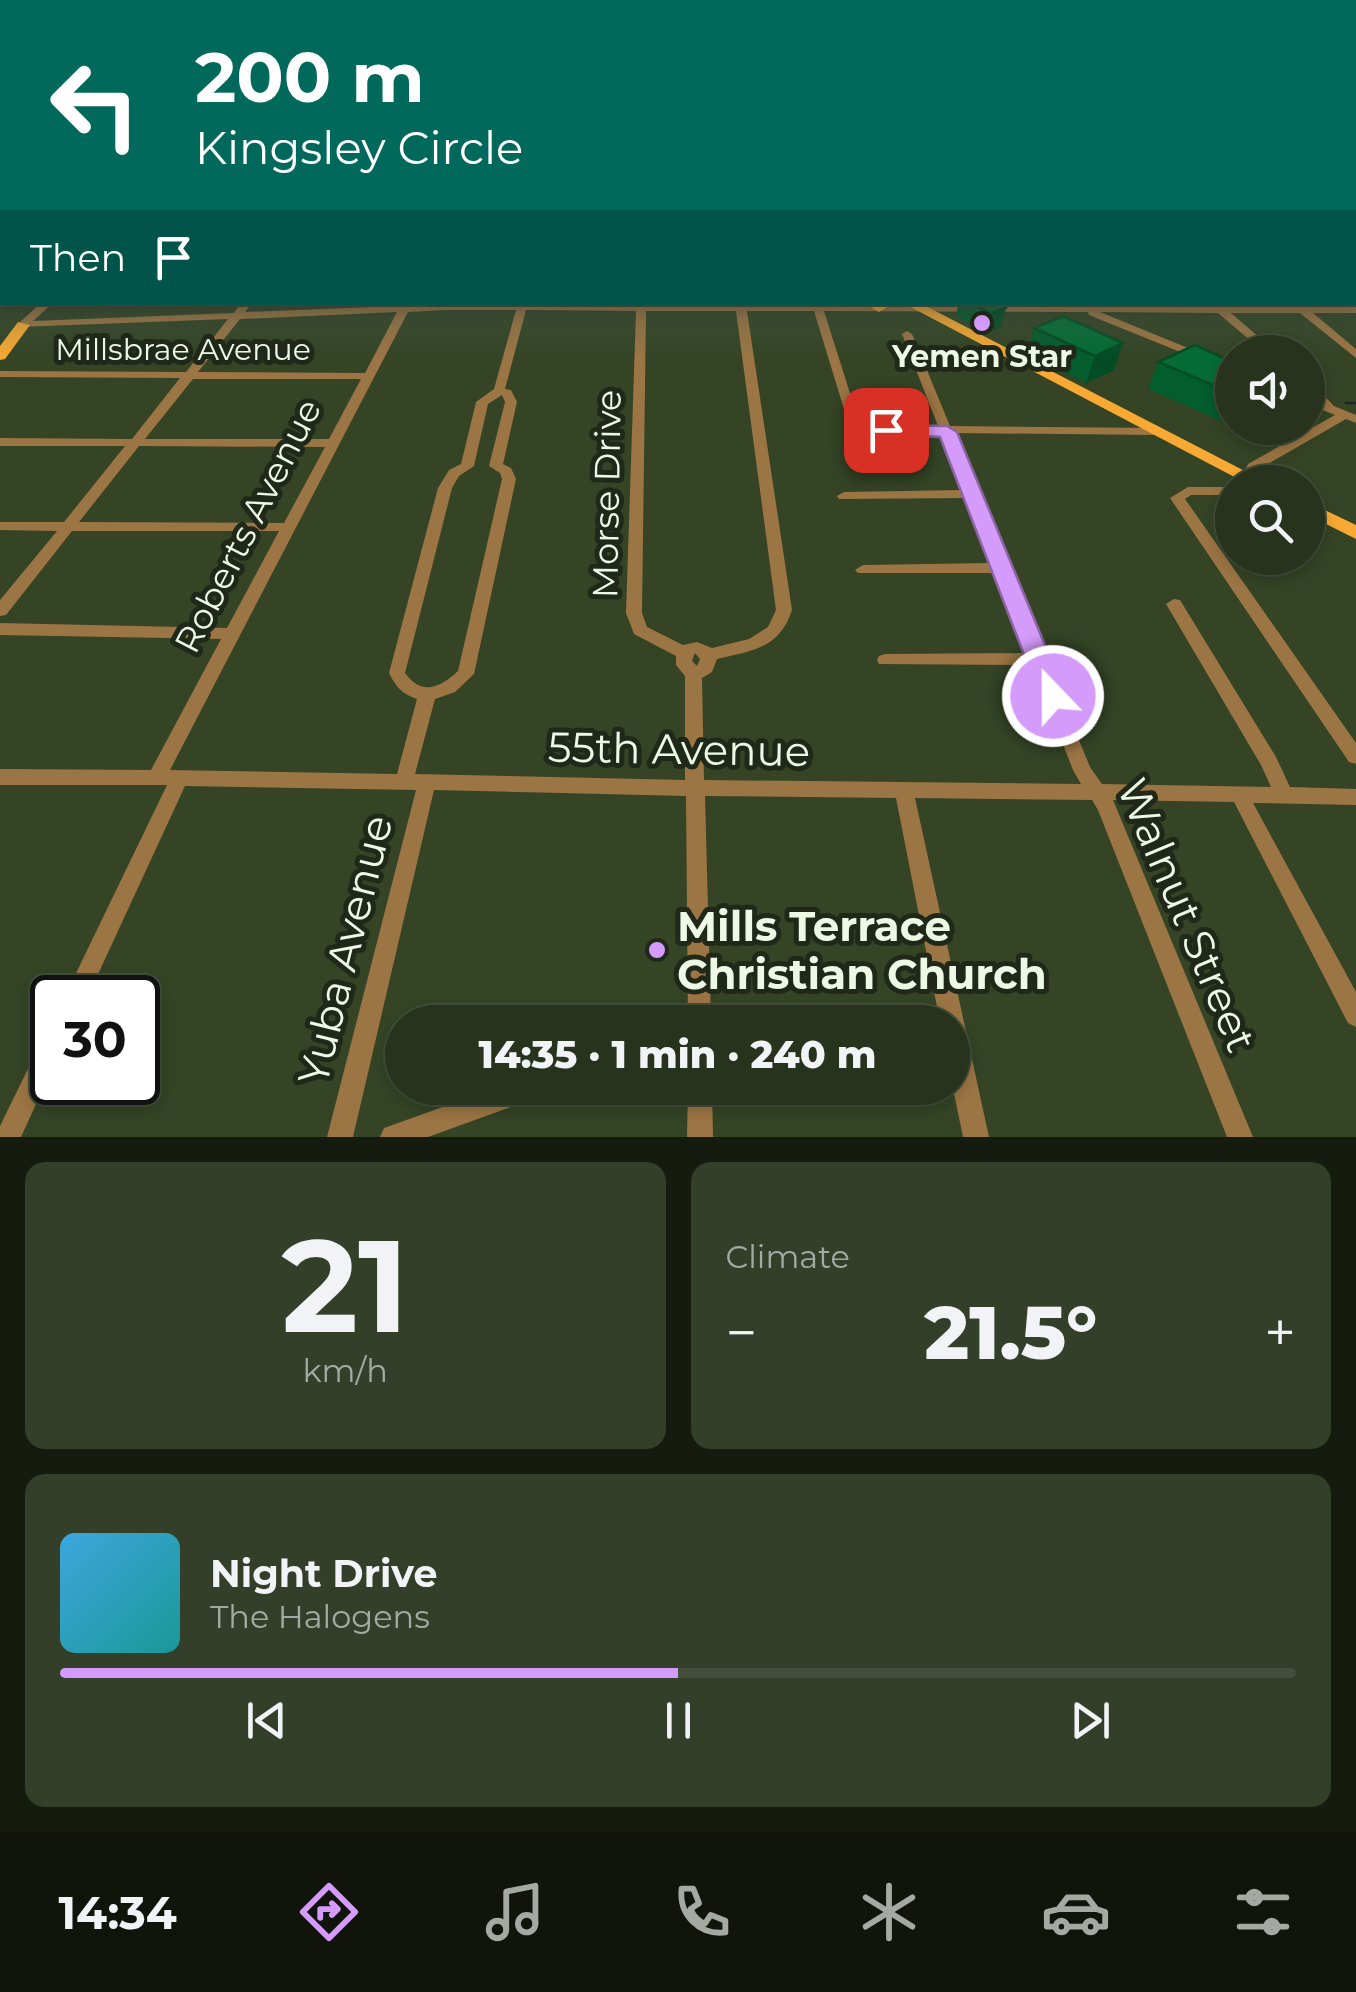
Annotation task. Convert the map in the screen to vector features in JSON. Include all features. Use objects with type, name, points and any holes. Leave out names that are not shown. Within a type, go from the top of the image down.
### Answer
[{"type":"main road","points":[[913,305],[1215,465]]},
{"type":"main road","points":[[0,327],[24,325]]},
{"type":"main road","points":[[0,356],[24,325]]},
{"type":"main road","points":[[1325,517],[1356,533]]},
{"type":"street","points":[[24,325],[46,305]]},
{"type":"street","points":[[0,611],[246,305]]},
{"type":"street","points":[[24,325],[592,305],[1082,309],[1217,306],[1356,310]]},
{"type":"street","points":[[1073,305],[1215,363]]},
{"type":"street","points":[[1217,306],[1250,335]]},
{"type":"street","points":[[467,466],[482,402],[499,390],[522,307]]},
{"type":"street","name":"Morse Drive","points":[[641,307],[634,614],[640,630],[689,662]]},
{"type":"street","points":[[699,1005],[689,662],[696,649],[709,654],[760,642],[773,634],[784,610],[741,308]]},
{"type":"street","points":[[818,308],[855,430],[1155,430]]},
{"type":"street","name":"Roberts Avenue","points":[[157,776],[404,309]]},
{"type":"street","points":[[1133,309],[1124,318],[1140,333]]},
{"type":"street","points":[[1302,310],[1356,355]]},
{"type":"street","name":"Walnut Street","points":[[907,334],[1082,770],[1097,790],[1240,1137]]},
{"type":"street","name":"Millsbrae Avenue","points":[[0,374],[366,376]]},
{"type":"street","points":[[496,466],[511,397],[499,390]]},
{"type":"street","points":[[1256,465],[1344,414]]},
{"type":"street","points":[[477,427],[505,427]]},
{"type":"street","points":[[0,442],[331,443]]},
{"type":"street","points":[[467,466],[496,466],[506,471],[509,479],[466,674],[447,690],[427,695],[411,692],[396,674],[445,488],[454,473],[467,466]]},
{"type":"street","points":[[1215,487],[1188,491],[1176,498],[1215,554]]},
{"type":"street","points":[[844,496],[970,494]]},
{"type":"street","points":[[0,526],[289,527]]},
{"type":"street","points":[[862,570],[1000,568]]},
{"type":"street","points":[[1230,575],[1356,757]]},
{"type":"street","points":[[1174,604],[1270,762],[1284,795]]},
{"type":"street","points":[[0,629],[232,634]]},
{"type":"street","points":[[885,660],[1038,659]]},
{"type":"street","name":"Yuba Avenue","points":[[340,1137],[415,782],[427,695]]},
{"type":"street","name":"55th Avenue","points":[[0,778],[157,776],[1356,797]]},
{"type":"street","points":[[86,975],[180,777]]},
{"type":"street","points":[[904,791],[948,1005]]},
{"type":"street","points":[[1239,794],[1356,1016]]},
{"type":"street","points":[[8,1137],[30,1090]]},
{"type":"street","points":[[393,1137],[427,1131],[489,1105]]},
{"type":"street","points":[[700,1105],[700,1137]]},
{"type":"street","points":[[969,1105],[976,1137]]},
{"type":"building","points":[[975,305],[1006,308],[990,313]]},
{"type":"building","points":[[1063,316],[1123,343],[1095,356],[1034,328]]},
{"type":"building","points":[[1195,345],[1215,354],[1215,386],[1158,362]]},
{"type":"waterway","points":[[1346,403],[1356,403]]},
{"type":"place","name":"Yemen Star","points":[[982,323]]},
{"type":"place","name":"Mills Terrace Christian Church","points":[[657,950]]},
{"type":"route","points":[[886,430],[947,432],[1053,696]]}]
